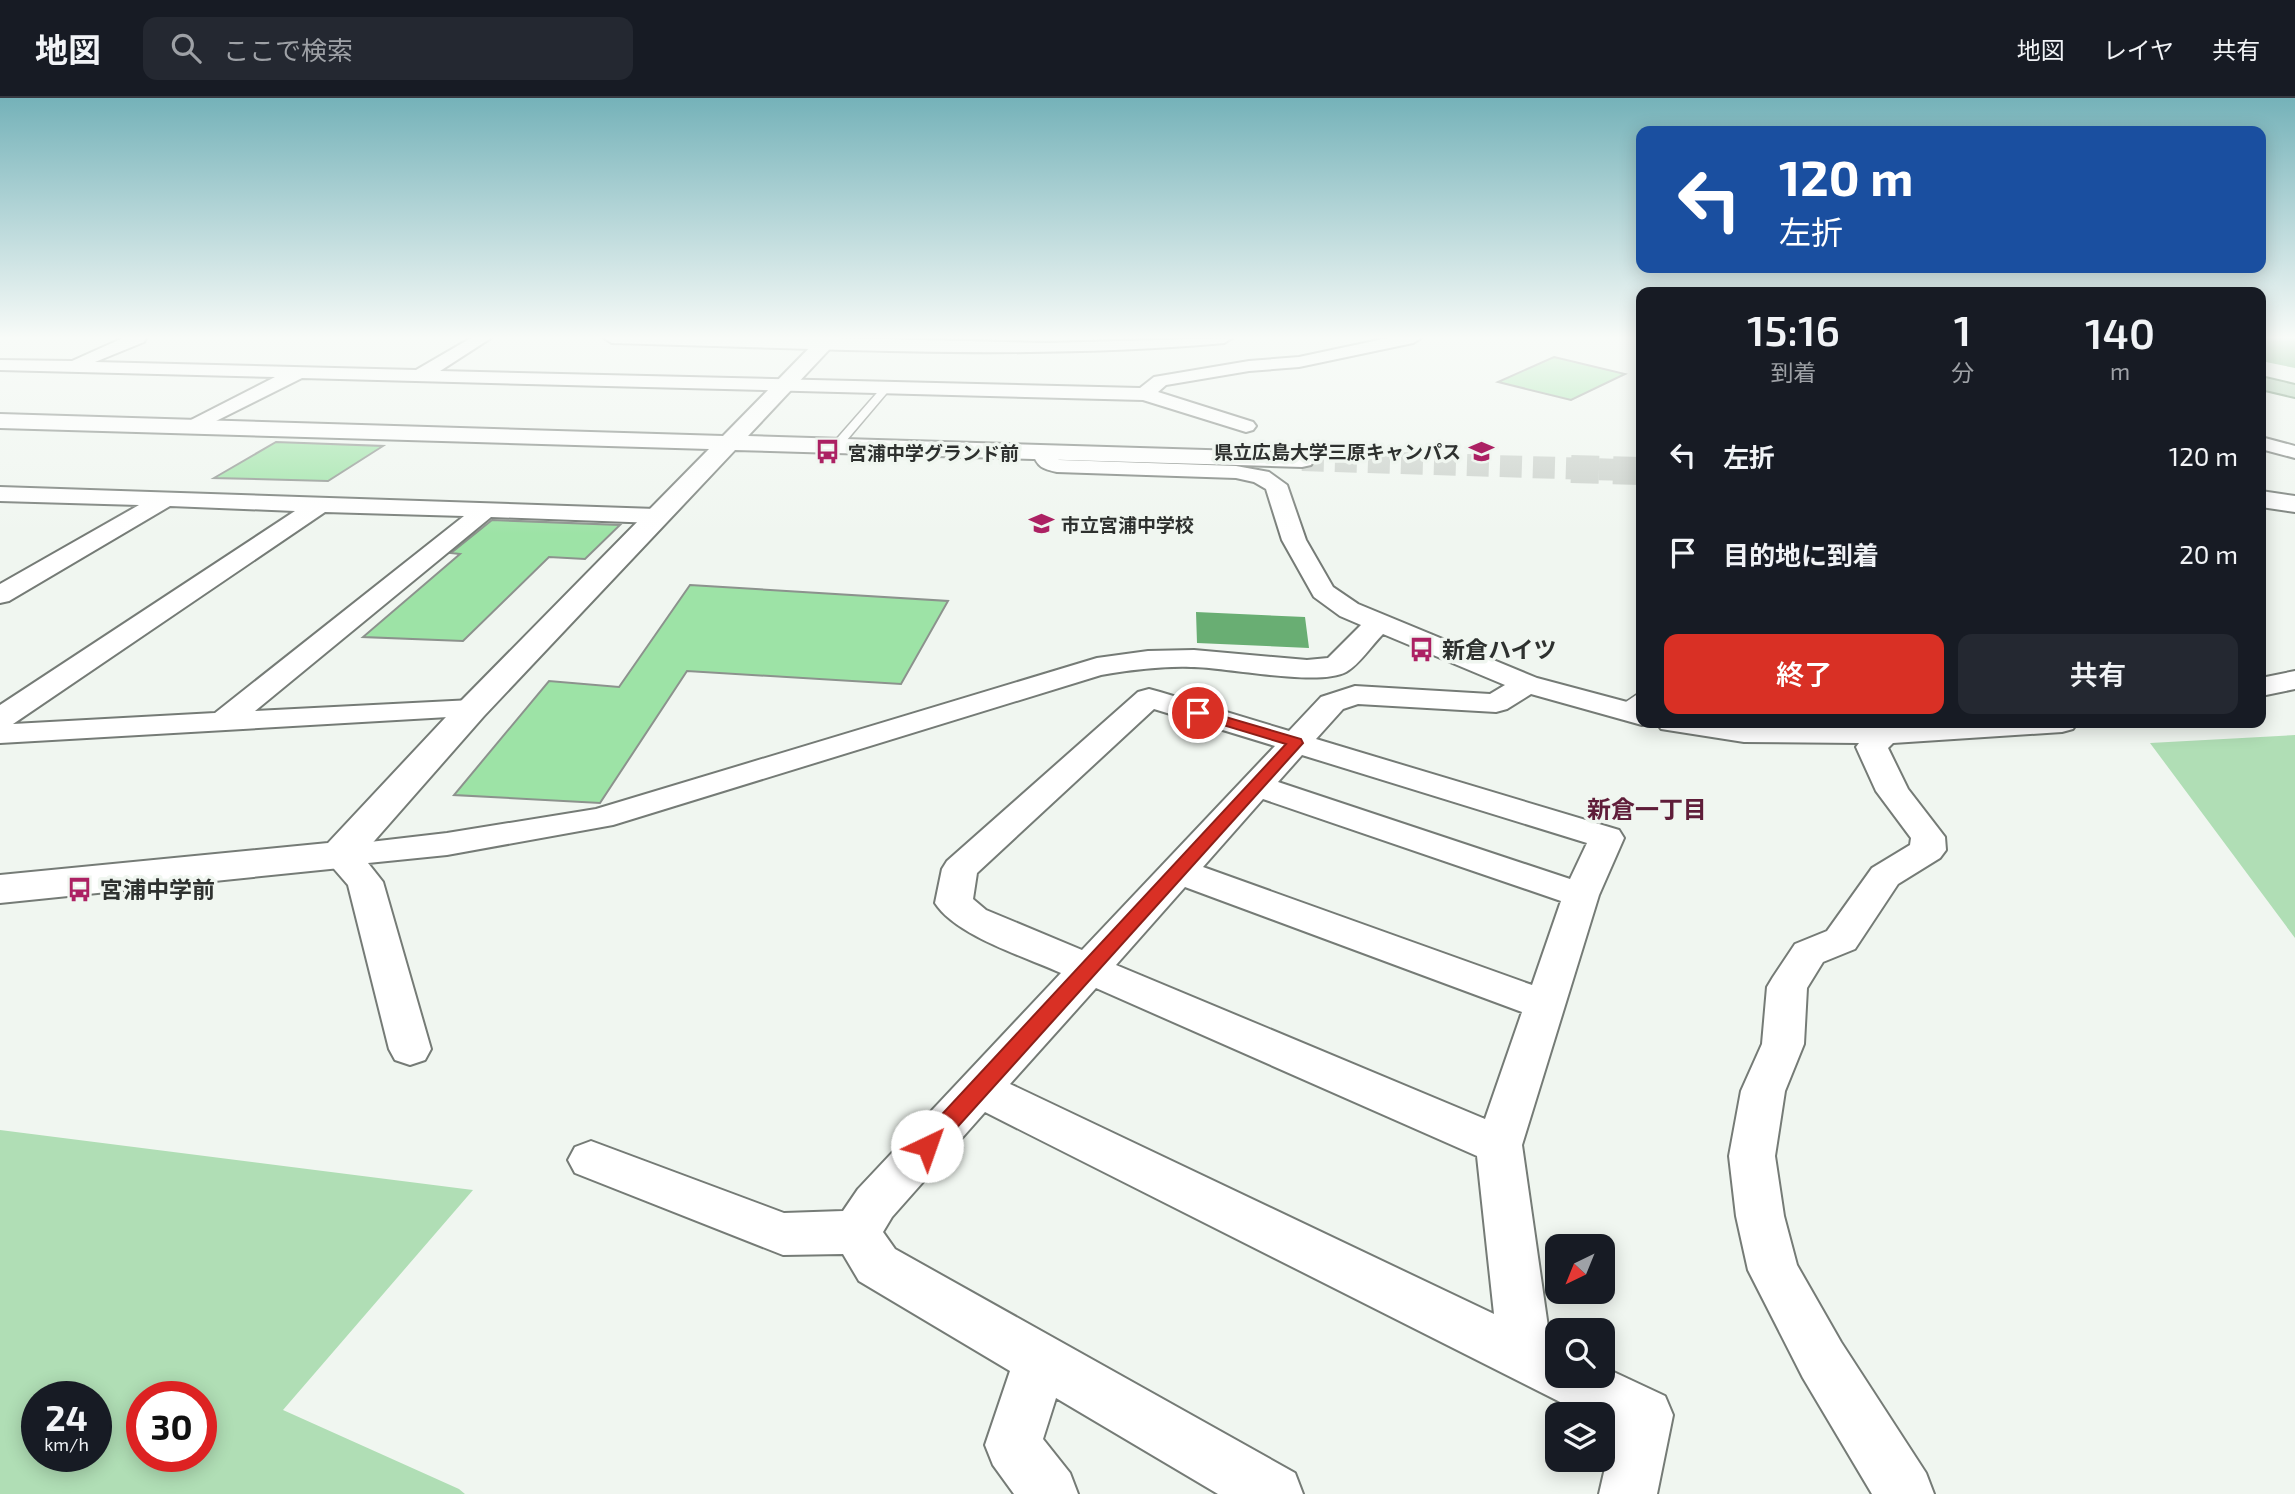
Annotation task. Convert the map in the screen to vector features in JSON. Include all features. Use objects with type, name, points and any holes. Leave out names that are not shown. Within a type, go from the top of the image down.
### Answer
[{"type":"street","points":[[194,426],[239,403]]},
{"type":"street","points":[[340,855],[472,709],[656,516],[768,403]]},
{"type":"street","points":[[1174,403],[1246,426]]},
{"type":"street","points":[[0,421],[1302,460]]},
{"type":"street","points":[[2266,444],[2295,452]]},
{"type":"street","points":[[1042,453],[1046,462],[1057,466],[1236,472],[1261,477],[1276,485],[1294,540],[1322,592],[1349,610],[1527,684],[1635,708]]},
{"type":"street","points":[[0,494],[656,516]]},
{"type":"street","points":[[0,595],[167,499]]},
{"type":"street","points":[[2266,500],[2295,504]]},
{"type":"street","points":[[0,719],[321,505]]},
{"type":"street","points":[[223,722],[486,510]]},
{"type":"street","points":[[0,576],[30,578]]},
{"type":"street","points":[[0,889],[447,844],[601,818],[1097,667],[1149,659],[1195,658],[1307,669],[1336,666],[1378,623]]},
{"type":"street","points":[[2266,686],[2295,680]]},
{"type":"street","points":[[856,1232],[874,1203],[1332,703],[1355,695],[1496,703],[1527,684]]},
{"type":"street","points":[[1499,1145],[973,919],[954,903],[960,869],[1149,698],[1607,838],[1581,895],[1499,1145],[1545,1350]]},
{"type":"street","points":[[0,734],[472,709]]},
{"type":"street","points":[[1722,728],[1782,734],[1885,729],[2014,728]]},
{"type":"street","points":[[1885,729],[1872,747],[1893,791],[1928,837],[1928,850],[1885,876],[1842,940],[1809,953],[1787,988],[1783,1044],[1763,1091],[1752,1156],[1760,1216],[1773,1270],[1822,1360],[1905,1494]]},
{"type":"street","points":[[1256,786],[1581,895]]},
{"type":"street","points":[[340,855],[365,882],[410,1049]]},
{"type":"street","points":[[1178,871],[1545,1005]]},
{"type":"street","points":[[979,1089],[1545,1366]]},
{"type":"street","points":[[591,1160],[783,1234],[856,1232]]},
{"type":"street","points":[[856,1232],[877,1265],[1274,1494]]},
{"type":"street","points":[[1041,1360],[1013,1445],[1049,1494]]},
{"type":"street","points":[[1590,1388],[1645,1415],[1628,1494]]},
{"type":"lane","points":[[837,445],[873,403]]},
{"type":"shaded area","points":[[1196,612],[1305,617],[1309,648],[1197,643]]},
{"type":"shaded area","points":[[2295,735],[2295,938],[2150,743]]},
{"type":"shaded area","points":[[0,1130],[473,1190],[283,1410],[465,1494],[0,1494]]},
{"type":"building","points":[[276,442],[383,446],[328,481],[214,478]]},
{"type":"building","points":[[492,520],[620,525],[585,559],[549,557],[463,641],[363,637],[460,554],[451,553]]},
{"type":"building","points":[[690,585],[948,601],[901,684],[687,671],[600,803],[454,795],[549,681],[619,687]]},
{"type":"tunnel","points":[[1302,460],[1625,470]]},
{"type":"tunnel","points":[[1571,469],[1636,471]]},
{"type":"place","name":"県立広島大学三原キャンパス","points":[[1481,451]]},
{"type":"place","name":"宮浦中学グランド前","points":[[828,452]]},
{"type":"place","name":"市立宮浦中学校","points":[[1041,524]]},
{"type":"place","name":"新倉ハイツ","points":[[1422,649]]},
{"type":"place","name":"宮浦中学前","points":[[80,889]]},
{"type":"district","name":"新倉一丁目","points":[[1647,808]]},
{"type":"route","points":[[927,1146],[1296,743],[1198,713]]}]
